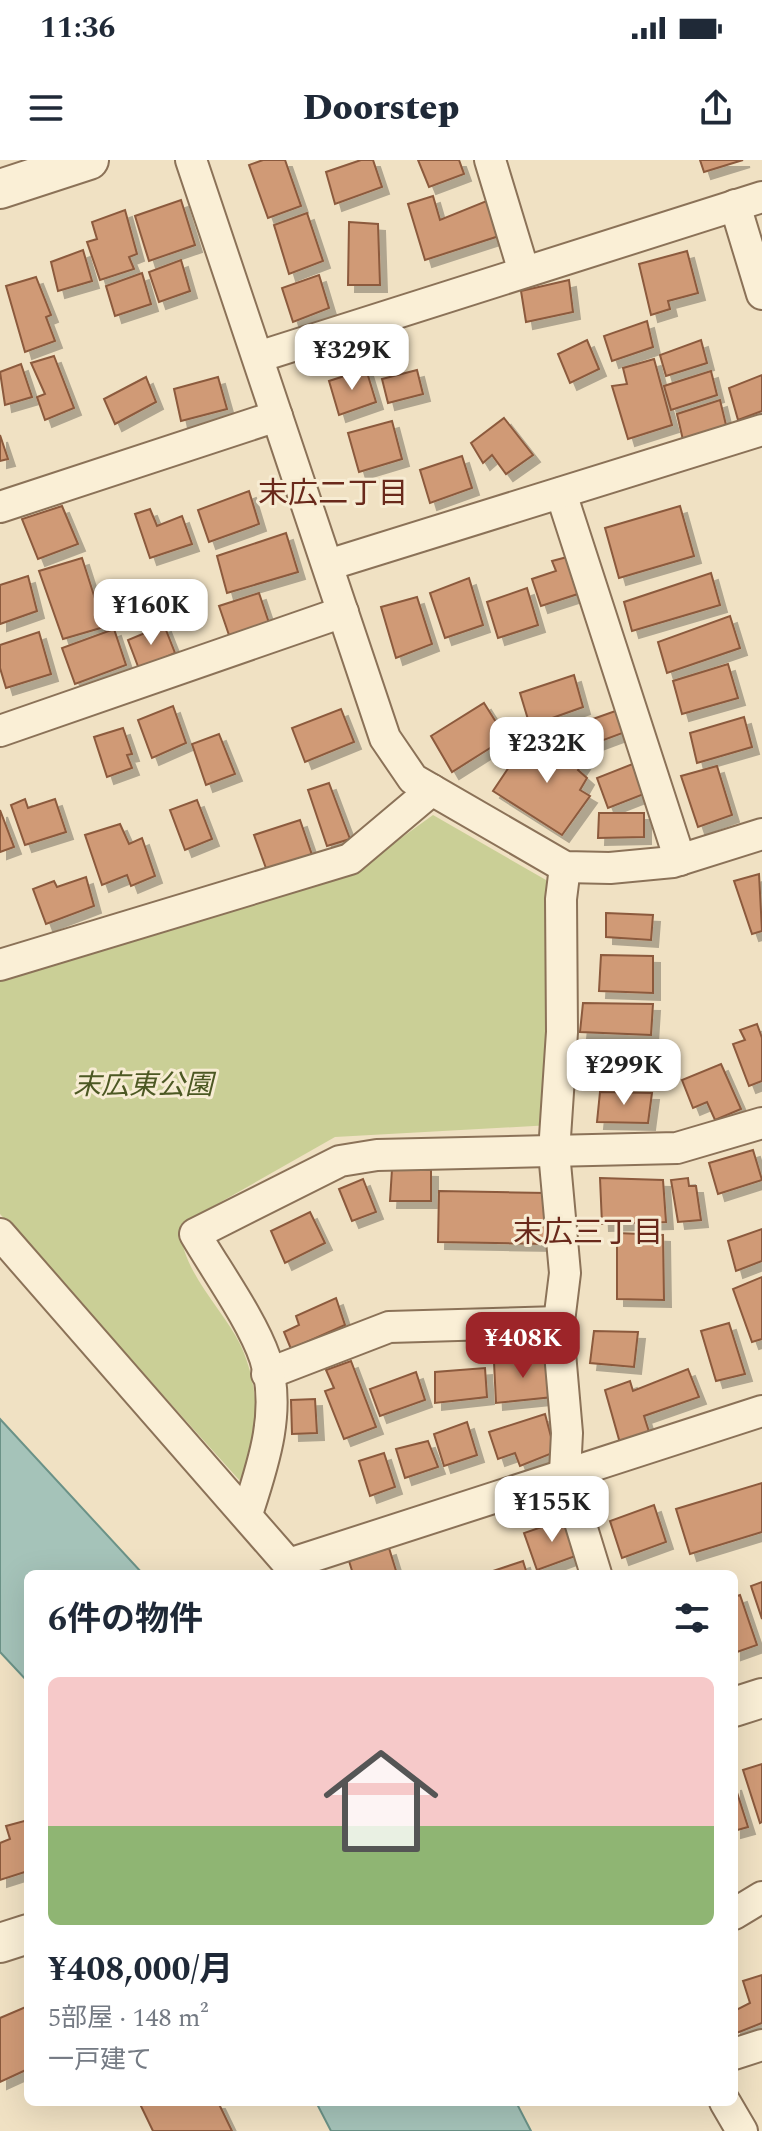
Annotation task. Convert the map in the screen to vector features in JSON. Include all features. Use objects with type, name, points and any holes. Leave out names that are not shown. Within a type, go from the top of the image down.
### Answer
[{"type":"street","points":[[0,189],[89,160]]},
{"type":"street","points":[[191,160],[385,738],[413,779],[565,867],[610,868],[680,860],[762,834]]},
{"type":"street","points":[[490,160],[524,272]]},
{"type":"street","points":[[258,357],[748,201],[762,294]]},
{"type":"street","points":[[0,507],[277,416]]},
{"type":"street","points":[[328,565],[762,430]]},
{"type":"street","points":[[561,493],[680,860]]},
{"type":"street","points":[[0,731],[343,612]]},
{"type":"street","points":[[0,965],[350,859],[432,790]]},
{"type":"street","points":[[565,867],[561,899],[562,1032],[554,1152],[565,1273],[559,1322],[567,1433],[565,1473],[595,1570]]},
{"type":"street","points":[[247,1514],[266,1455],[272,1407],[265,1358],[195,1234],[340,1161],[391,1154],[677,1148],[762,1123]]},
{"type":"street","points":[[0,1234],[293,1569],[565,1473],[762,1411]]},
{"type":"street","points":[[267,1374],[389,1327],[559,1322]]},
{"type":"street","points":[[738,1706],[762,1698]]},
{"type":"street","points":[[738,1912],[762,1897]]},
{"type":"street","points":[[0,1943],[24,1935]]},
{"type":"street","points":[[738,2053],[762,2045]]},
{"type":"street","points":[[727,2106],[742,2131]]},
{"type":"green space","name":"末広東公園","points":[[433,815],[546,880],[554,925],[551,1125],[335,1137],[182,1224],[186,1255],[202,1286],[240,1344],[252,1378],[255,1432],[253,1449],[241,1482],[0,1214],[0,981],[354,872]]},
{"type":"water","points":[[0,1419],[139,1570],[24,1570],[24,1678],[0,1652]]},
{"type":"water","points":[[318,2106],[518,2106],[531,2131],[331,2131]]},
{"type":"building","points":[[263,160],[285,160],[301,206],[268,218],[249,165]]},
{"type":"building","points":[[361,160],[373,160],[382,187],[335,204],[326,172]]},
{"type":"building","points":[[418,160],[459,160],[464,174],[429,187]]},
{"type":"building","points":[[700,160],[743,160],[704,172]]},
{"type":"building","points":[[433,196],[440,220],[489,200],[499,236],[425,260],[408,204]]},
{"type":"building","points":[[181,200],[195,245],[149,261],[135,216]]},
{"type":"building","points":[[125,210],[137,254],[129,257],[134,269],[100,280],[87,242],[97,239],[92,222]]},
{"type":"building","points":[[307,213],[323,261],[289,274],[274,225]]},
{"type":"building","points":[[349,222],[378,224],[380,285],[348,285]]},
{"type":"building","points":[[83,250],[92,281],[58,291],[51,262]]},
{"type":"building","points":[[687,251],[698,293],[668,301],[670,309],[651,315],[639,264]]},
{"type":"building","points":[[181,260],[190,291],[159,302],[149,272]]},
{"type":"building","points":[[142,273],[151,304],[115,316],[106,286]]},
{"type":"building","points":[[319,275],[329,308],[293,322],[282,288]]},
{"type":"building","points":[[36,277],[51,315],[46,317],[55,341],[25,352],[6,286]]},
{"type":"building","points":[[569,280],[573,312],[526,322],[521,291]]},
{"type":"building","points":[[647,321],[653,347],[612,361],[604,336]]},
{"type":"building","points":[[587,340],[599,369],[570,383],[558,354]]},
{"type":"building","points":[[701,340],[707,363],[666,376],[660,355]]},
{"type":"building","points":[[54,356],[74,408],[45,420],[37,397],[45,394],[31,363]]},
{"type":"building","points":[[654,359],[672,425],[628,439],[612,386],[627,384],[623,368]]},
{"type":"building","points":[[21,364],[32,397],[5,405],[0,372]]},
{"type":"building","points":[[366,369],[376,402],[339,415],[329,381]]},
{"type":"building","points":[[417,370],[423,394],[388,403],[382,379]]},
{"type":"building","points":[[711,371],[717,395],[671,410],[664,386]]},
{"type":"building","points":[[762,375],[762,411],[738,420],[729,388]]},
{"type":"building","points":[[146,377],[156,402],[115,424],[104,399]]},
{"type":"building","points":[[218,377],[227,409],[181,421],[174,389]]},
{"type":"building","points":[[720,400],[726,425],[683,440],[677,414]]},
{"type":"building","points":[[504,418],[533,455],[506,474],[492,455],[483,463],[471,443]]},
{"type":"building","points":[[392,421],[402,459],[359,472],[348,433]]},
{"type":"building","points":[[0,435],[8,459],[0,461]]},
{"type":"building","points":[[462,456],[472,488],[430,503],[420,470]]},
{"type":"building","points":[[249,491],[259,524],[209,542],[198,510]]},
{"type":"building","points":[[62,506],[78,544],[38,559],[22,519]]},
{"type":"building","points":[[680,506],[694,556],[619,578],[605,528]]},
{"type":"building","points":[[150,509],[157,526],[182,516],[192,544],[150,558],[135,514]]},
{"type":"building","points":[[286,533],[298,572],[227,593],[217,556]]},
{"type":"building","points":[[571,556],[584,592],[541,606],[532,579],[556,571],[552,561]]},
{"type":"building","points":[[82,558],[104,627],[63,639],[39,571]]},
{"type":"building","points":[[711,573],[720,605],[632,631],[624,602]]},
{"type":"building","points":[[28,576],[37,611],[0,624],[0,585]]},
{"type":"building","points":[[469,578],[483,625],[445,638],[430,593]]},
{"type":"building","points":[[147,583],[157,608],[120,621],[111,595]]},
{"type":"building","points":[[527,588],[538,625],[498,638],[487,602]]},
{"type":"building","points":[[259,593],[269,623],[230,638],[219,606]]},
{"type":"building","points":[[417,597],[432,644],[396,658],[381,607]]},
{"type":"building","points":[[730,616],[740,648],[667,673],[658,642]]},
{"type":"building","points":[[164,625],[175,653],[139,669],[128,640]]},
{"type":"building","points":[[114,629],[126,665],[75,684],[62,648]]},
{"type":"building","points":[[39,632],[51,674],[6,688],[0,668],[0,645]]},
{"type":"building","points":[[728,664],[738,698],[682,714],[673,681]]},
{"type":"building","points":[[574,675],[583,707],[530,726],[520,693]]},
{"type":"building","points":[[484,703],[506,738],[452,772],[431,736]]},
{"type":"building","points":[[173,706],[186,743],[152,758],[138,720]]},
{"type":"building","points":[[341,709],[354,742],[305,762],[292,728]]},
{"type":"building","points":[[621,709],[628,731],[582,748],[576,725]]},
{"type":"building","points":[[744,717],[752,747],[697,763],[690,733]]},
{"type":"building","points":[[123,728],[132,754],[127,755],[132,768],[107,777],[94,737]]},
{"type":"building","points":[[219,734],[235,774],[206,785],[192,744]]},
{"type":"building","points":[[546,734],[586,758],[578,770],[587,778],[580,790],[590,796],[562,835],[493,791],[517,755],[531,766]]},
{"type":"building","points":[[635,763],[644,794],[608,808],[597,778]]},
{"type":"building","points":[[717,766],[732,815],[698,827],[681,776]]},
{"type":"building","points":[[329,783],[350,839],[327,846],[308,790]]},
{"type":"building","points":[[25,799],[28,808],[55,799],[66,832],[25,845],[11,805]]},
{"type":"building","points":[[197,800],[212,839],[185,850],[170,810]]},
{"type":"building","points":[[0,810],[14,847],[0,852]]},
{"type":"building","points":[[599,813],[644,813],[644,837],[598,838]]},
{"type":"building","points":[[300,820],[312,855],[267,871],[254,835]]},
{"type":"building","points":[[120,824],[129,844],[142,838],[155,876],[131,886],[127,875],[102,885],[85,835]]},
{"type":"building","points":[[759,874],[762,931],[752,934],[734,881]]},
{"type":"building","points":[[86,877],[94,906],[46,924],[33,889],[54,881],[57,887]]},
{"type":"building","points":[[606,913],[653,915],[651,940],[606,937]]},
{"type":"building","points":[[601,955],[653,956],[653,993],[599,991]]},
{"type":"building","points":[[583,1003],[653,1004],[651,1035],[580,1032]]},
{"type":"building","points":[[757,1024],[762,1038],[762,1081],[749,1086],[733,1044],[745,1040],[740,1030]]},
{"type":"building","points":[[721,1064],[741,1109],[715,1120],[707,1102],[693,1108],[682,1080]]},
{"type":"building","points":[[600,1092],[652,1093],[648,1123],[597,1122]]},
{"type":"building","points":[[753,1150],[762,1180],[718,1194],[709,1163]]},
{"type":"building","points":[[392,1169],[431,1170],[431,1201],[390,1201]]},
{"type":"building","points":[[600,1178],[663,1180],[666,1222],[602,1224]]},
{"type":"building","points":[[688,1178],[689,1186],[696,1186],[701,1220],[678,1222],[671,1180]]},
{"type":"building","points":[[363,1179],[376,1212],[352,1221],[339,1189]]},
{"type":"building","points":[[439,1191],[547,1193],[548,1244],[438,1242]]},
{"type":"building","points":[[310,1212],[325,1243],[285,1263],[271,1231]]},
{"type":"building","points":[[762,1229],[762,1261],[736,1271],[728,1241]]},
{"type":"building","points":[[617,1233],[663,1235],[664,1300],[617,1299]]},
{"type":"building","points":[[762,1277],[762,1339],[752,1342],[733,1289]]},
{"type":"building","points":[[336,1298],[345,1325],[291,1349],[284,1332],[299,1325],[296,1316]]},
{"type":"building","points":[[729,1323],[745,1374],[716,1381],[701,1331]]},
{"type":"building","points":[[594,1331],[638,1332],[634,1367],[590,1363]]},
{"type":"building","points":[[549,1356],[553,1397],[496,1403],[494,1362]]},
{"type":"building","points":[[351,1361],[376,1427],[344,1439],[325,1391],[334,1388],[326,1370]]},
{"type":"building","points":[[485,1368],[487,1397],[435,1403],[435,1372]]},
{"type":"building","points":[[688,1369],[699,1397],[644,1416],[650,1435],[620,1443],[605,1390],[630,1381],[633,1391]]},
{"type":"building","points":[[416,1372],[425,1400],[380,1416],[370,1389]]},
{"type":"building","points":[[315,1399],[317,1433],[292,1434],[291,1400]]},
{"type":"building","points":[[545,1414],[555,1452],[520,1466],[515,1453],[498,1459],[489,1432]]},
{"type":"building","points":[[467,1422],[477,1455],[444,1466],[434,1434]]},
{"type":"building","points":[[428,1441],[438,1467],[405,1478],[396,1449]]},
{"type":"building","points":[[384,1453],[395,1487],[370,1496],[359,1461]]},
{"type":"building","points":[[762,1483],[762,1532],[690,1554],[676,1509]]},
{"type":"building","points":[[654,1505],[666,1542],[622,1558],[610,1521]]},
{"type":"building","points":[[568,1518],[581,1554],[537,1570],[524,1533]]},
{"type":"building","points":[[389,1548],[396,1570],[352,1570],[349,1561]]},
{"type":"building","points":[[523,1561],[526,1570],[496,1570]]},
{"type":"building","points":[[762,1582],[762,1619],[751,1586]]},
{"type":"building","points":[[738,1596],[757,1645],[738,1652]]},
{"type":"building","points":[[762,1764],[762,1822],[760,1823],[743,1770]]},
{"type":"building","points":[[738,1796],[748,1827],[738,1830]]},
{"type":"building","points":[[24,1821],[24,1872],[0,1880],[0,1843],[10,1839],[6,1826]]},
{"type":"building","points":[[762,1975],[762,2023],[738,2032],[738,2009],[750,2003],[743,1981]]},
{"type":"building","points":[[24,2008],[24,2071],[0,2082],[0,2018]]},
{"type":"building","points":[[141,2106],[220,2106],[232,2131],[153,2131]]},
{"type":"district","name":"末広二丁目","points":[[333,493]]},
{"type":"district","name":"末広三丁目","points":[[588,1232]]}]
